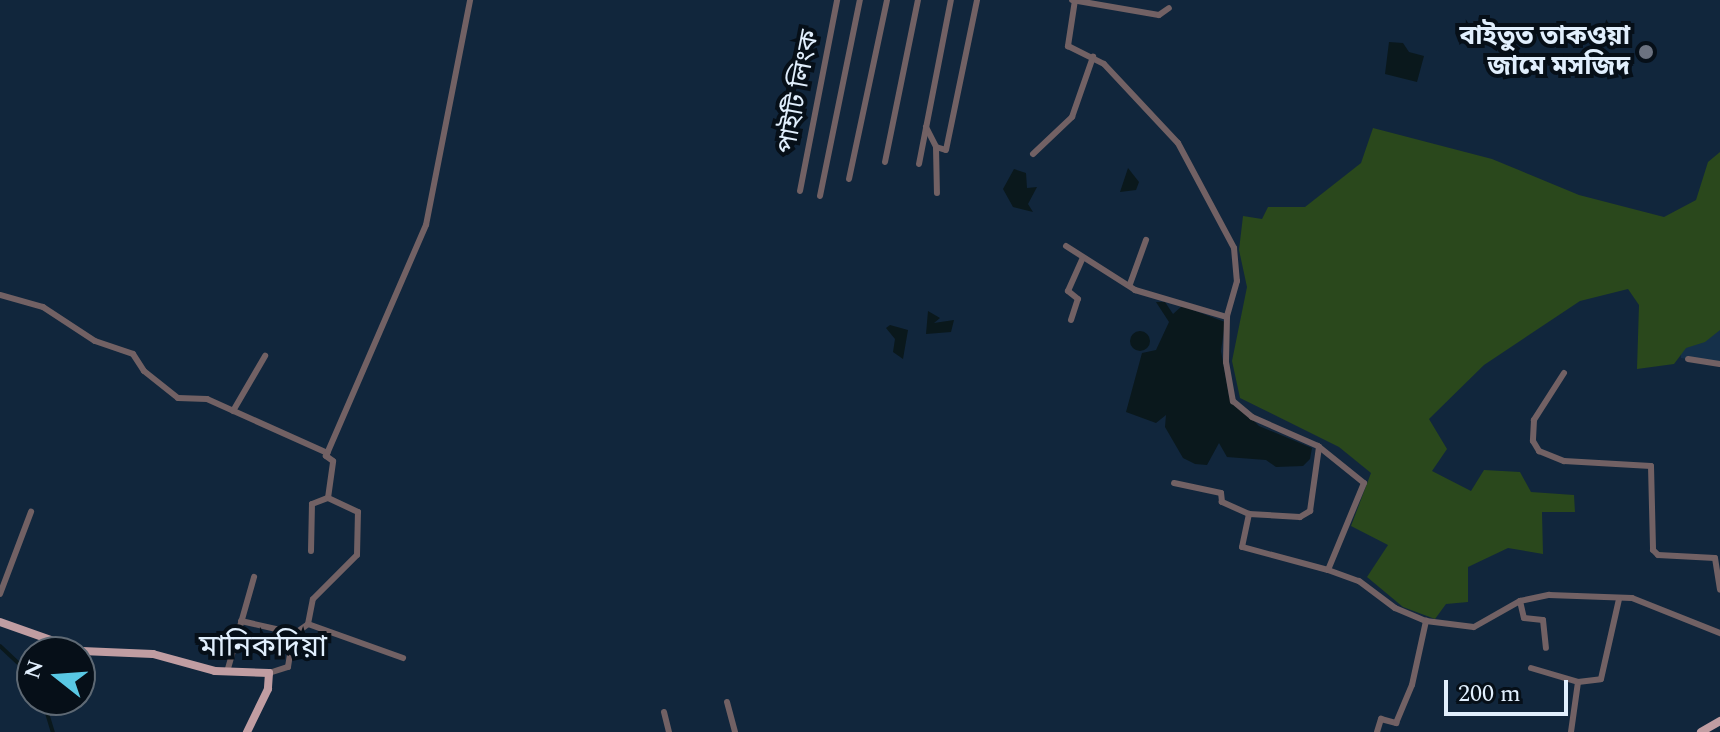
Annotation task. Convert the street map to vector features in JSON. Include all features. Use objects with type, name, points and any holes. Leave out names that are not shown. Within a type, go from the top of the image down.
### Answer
[{"type":"main road","points":[[0,622],[82,651],[153,654],[227,672],[269,673],[268,689],[247,732]]},
{"type":"main road","points":[[1701,732],[1720,721]]},
{"type":"street","points":[[327,453],[426,225],[470,0]]},
{"type":"street","name":"পাইটি লিংক","points":[[800,191],[837,0]]},
{"type":"street","points":[[820,196],[860,0]]},
{"type":"street","points":[[849,179],[887,0]]},
{"type":"street","points":[[885,162],[918,0]]},
{"type":"street","points":[[919,164],[951,0]]},
{"type":"street","points":[[936,147],[946,150],[977,0]]},
{"type":"street","points":[[1169,8],[1159,15],[1074,0],[1068,46],[1093,57],[1125,83],[1178,143],[1234,248],[1237,281],[1227,317],[1227,380],[1233,401],[1252,417],[1319,447],[1364,483],[1328,570]]},
{"type":"street","points":[[1033,154],[1072,117],[1093,57]]},
{"type":"street","points":[[926,127],[936,147],[937,193]]},
{"type":"street","points":[[1130,284],[1146,240]]},
{"type":"street","points":[[1066,246],[1130,284],[1227,317]]},
{"type":"street","points":[[1071,320],[1078,299],[1068,291],[1083,258]]},
{"type":"street","points":[[0,295],[43,307],[95,341],[133,354],[144,371],[178,398],[207,399],[327,453],[333,461],[328,498]]},
{"type":"street","points":[[233,411],[265,356]]},
{"type":"street","points":[[1688,359],[1720,364]]},
{"type":"street","points":[[1564,373],[1534,420],[1533,441],[1539,451],[1564,461],[1651,466],[1653,550],[1658,555],[1715,558],[1720,590]]},
{"type":"street","points":[[1174,483],[1221,493],[1222,502],[1249,514],[1300,517],[1310,511],[1319,447]]},
{"type":"street","points":[[241,621],[294,633],[308,624],[313,599],[357,555],[358,512],[328,498],[312,504],[311,551]]},
{"type":"street","points":[[0,594],[31,512]]},
{"type":"street","points":[[1249,514],[1242,547],[1359,581],[1395,608],[1426,621],[1474,627],[1520,601],[1549,595],[1651,602],[1720,633]]},
{"type":"street","points":[[227,672],[254,577]]},
{"type":"street","points":[[1531,668],[1578,682],[1601,679],[1619,599]]},
{"type":"street","points":[[1520,601],[1524,618],[1543,620],[1546,648]]},
{"type":"street","points":[[1377,732],[1381,719],[1396,723],[1412,685],[1426,621]]},
{"type":"street","points":[[308,624],[403,658]]},
{"type":"street","points":[[269,673],[289,666],[294,633]]},
{"type":"street","points":[[1571,732],[1578,682]]},
{"type":"street","points":[[727,702],[735,732]]},
{"type":"street","points":[[664,712],[669,732]]},
{"type":"shaded area","points":[[1389,42],[1403,43],[1409,52],[1424,56],[1417,82],[1385,74]]},
{"type":"shaded area","points":[[1128,168],[1139,182],[1136,190],[1120,192]]},
{"type":"shaded area","points":[[1014,169],[1026,173],[1027,188],[1037,187],[1028,204],[1033,212],[1013,207],[1003,189]]},
{"type":"shaded area","points":[[1720,288],[1720,365],[1681,358],[1681,336]]},
{"type":"shaded area","points":[[1156,302],[1165,302],[1173,314],[1182,306],[1225,322],[1221,351],[1229,396],[1259,426],[1312,448],[1310,459],[1303,466],[1276,467],[1266,460],[1227,457],[1219,443],[1207,465],[1195,464],[1183,458],[1165,427],[1166,415],[1156,423],[1126,412],[1142,353],[1156,350],[1169,322]]},
{"type":"shaded area","points":[[928,311],[940,318],[934,323],[954,320],[951,332],[926,334]]},
{"type":"shaded area","points":[[890,325],[908,330],[903,359],[893,352],[895,339],[886,328]]},
{"type":"shaded area","points":[[1140,331],[1147,334],[1150,341],[1147,348],[1140,351],[1133,348],[1130,341],[1133,334]]},
{"type":"green space","points":[[1373,128],[1492,159],[1579,195],[1664,217],[1696,200],[1708,162],[1720,152],[1720,330],[1705,342],[1686,348],[1674,364],[1637,369],[1639,305],[1628,289],[1580,301],[1484,365],[1429,419],[1447,449],[1432,471],[1471,491],[1484,470],[1520,472],[1531,492],[1574,495],[1575,512],[1542,512],[1543,554],[1508,548],[1468,567],[1468,602],[1446,604],[1435,619],[1403,607],[1367,577],[1388,545],[1351,526],[1371,473],[1339,447],[1240,398],[1232,361],[1247,287],[1239,250],[1243,216],[1262,219],[1268,207],[1305,207],[1361,163]]},
{"type":"waterway","points":[[0,646],[16,661]]},
{"type":"waterway","points":[[48,716],[53,732]]},
{"type":"place","name":"বাইতুত তাকওয়া জামে মসজিদ","points":[[1646,52]]},
{"type":"district","name":"মানিকদিয়া","points":[[263,647]]}]
